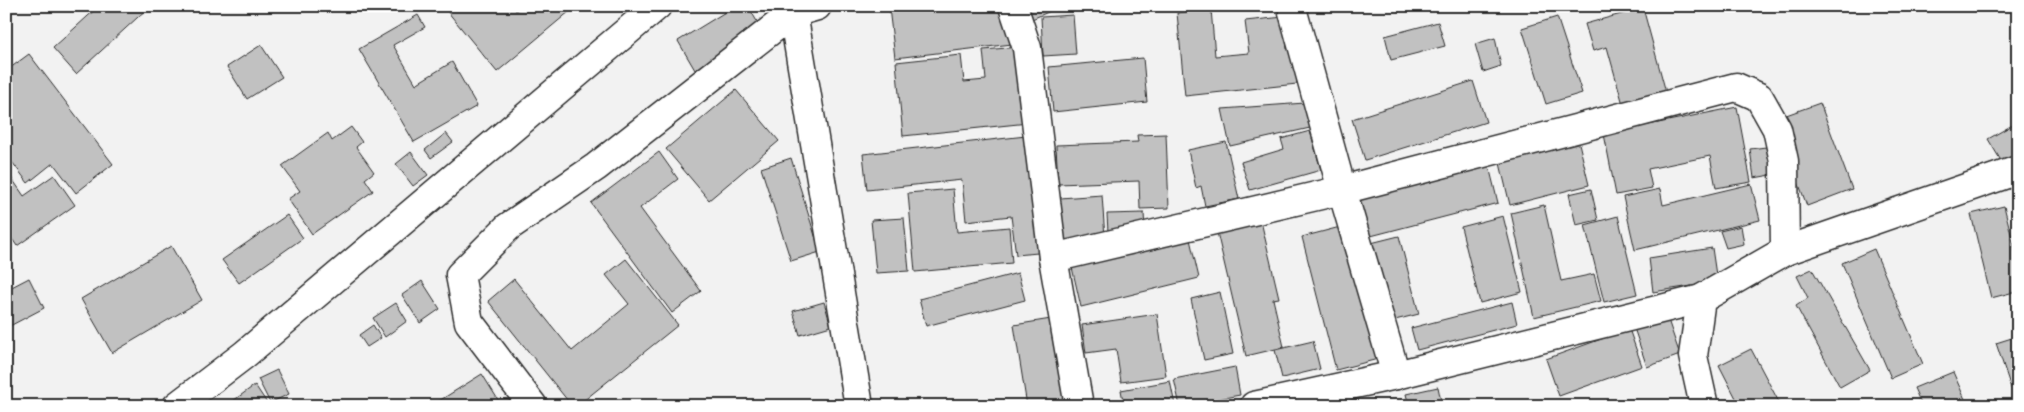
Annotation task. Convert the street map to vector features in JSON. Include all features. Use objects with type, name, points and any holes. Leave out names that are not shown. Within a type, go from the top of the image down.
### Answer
[{"type":"street","points":[[177,406],[244,356],[657,6]]},
{"type":"street","points":[[1013,6],[1027,48],[1053,258],[1079,406]]},
{"type":"street","points":[[533,406],[469,322],[460,275],[508,227],[596,167],[805,9],[859,406]]},
{"type":"street","points":[[1293,12],[1396,375]]},
{"type":"street","points":[[1053,258],[1342,190],[1736,87],[1759,97],[1776,129],[1784,161],[1785,251]]},
{"type":"street","points":[[1254,406],[1396,375],[1701,299],[1785,251],[2018,170]]},
{"type":"street","points":[[1701,299],[1693,356],[1704,406]]},
{"type":"building","points":[[99,6],[150,6],[76,74],[53,48]]},
{"type":"building","points":[[443,6],[512,6],[516,11],[522,6],[576,6],[497,72]]},
{"type":"building","points":[[735,6],[748,6],[762,30],[695,70],[678,41]]},
{"type":"building","points":[[922,6],[923,11],[964,6],[1008,6],[1012,44],[895,58],[889,8]]},
{"type":"building","points":[[1019,6],[1062,6],[1025,22]]},
{"type":"building","points":[[1643,8],[1667,96],[1624,108],[1607,47],[1593,51],[1585,24]]},
{"type":"building","points":[[1211,9],[1215,56],[1249,53],[1245,21],[1284,17],[1287,49],[1294,48],[1297,84],[1185,96],[1177,13]]},
{"type":"building","points":[[418,15],[425,27],[393,45],[416,84],[452,62],[477,106],[414,142],[359,49]]},
{"type":"building","points":[[1073,15],[1076,54],[1043,56],[1041,17]]},
{"type":"building","points":[[1557,17],[1582,93],[1546,104],[1522,28]]},
{"type":"building","points":[[1438,22],[1445,46],[1391,60],[1385,36]]},
{"type":"building","points":[[1495,38],[1501,66],[1483,72],[1475,44]]},
{"type":"building","points":[[261,45],[282,77],[247,99],[227,67]]},
{"type":"building","points":[[1020,47],[1028,123],[903,136],[896,62],[961,55],[964,82],[986,80],[983,50]]},
{"type":"building","points":[[29,54],[113,164],[76,193],[53,163],[28,183],[6,154],[6,71]]},
{"type":"building","points":[[1143,58],[1147,102],[1053,112],[1049,67]]},
{"type":"building","points":[[1473,81],[1486,122],[1365,160],[1352,119]]},
{"type":"building","points":[[736,90],[779,141],[709,200],[666,149]]},
{"type":"building","points":[[1305,103],[1310,128],[1230,146],[1222,109]]},
{"type":"building","points":[[1820,103],[1852,189],[1807,206],[1775,119]]},
{"type":"building","points":[[1737,107],[1751,182],[1716,188],[1710,156],[1648,169],[1652,188],[1616,195],[1604,134]]},
{"type":"building","points":[[2016,123],[2018,126],[2018,156],[2003,164],[1988,139]]},
{"type":"building","points":[[351,127],[362,142],[356,147],[374,172],[365,179],[373,191],[312,234],[288,199],[300,191],[282,166],[328,133],[332,141]]},
{"type":"building","points":[[1310,131],[1321,170],[1250,190],[1241,162],[1284,149],[1281,139]]},
{"type":"building","points":[[446,133],[453,142],[431,158],[425,150]]},
{"type":"building","points":[[1166,134],[1169,208],[1140,209],[1139,181],[1058,184],[1056,145],[1138,142],[1137,135]]},
{"type":"building","points":[[1026,136],[1038,253],[1016,255],[1011,216],[966,221],[962,180],[867,190],[863,154]]},
{"type":"building","points":[[1578,139],[1589,185],[1510,205],[1499,159]]},
{"type":"building","points":[[1226,142],[1239,199],[1205,206],[1201,186],[1196,188],[1188,150]]},
{"type":"building","points":[[1774,146],[1777,174],[1754,178],[1750,149]]},
{"type":"building","points":[[411,152],[428,175],[413,186],[396,164]]},
{"type":"building","points":[[659,152],[678,179],[640,208],[701,291],[672,313],[591,203]]},
{"type":"building","points":[[791,158],[820,252],[791,261],[761,168]]},
{"type":"building","points":[[1487,158],[1498,203],[1367,237],[1356,192]]},
{"type":"building","points":[[6,170],[24,196],[54,175],[75,205],[17,246],[6,230]]},
{"type":"building","points":[[1751,184],[1760,220],[1635,250],[1623,197],[1660,189],[1663,205]]},
{"type":"building","points":[[953,189],[957,232],[1009,227],[1012,263],[915,272],[908,193]]},
{"type":"building","points":[[1591,189],[1598,220],[1576,225],[1569,194]]},
{"type":"building","points":[[1102,195],[1105,238],[1063,240],[1060,198]]},
{"type":"building","points":[[1544,205],[1561,281],[1594,274],[1601,301],[1534,317],[1511,213]]},
{"type":"building","points":[[2004,206],[2018,262],[2018,291],[1991,298],[1971,214]]},
{"type":"building","points":[[1144,213],[1145,231],[1108,232],[1107,214]]},
{"type":"building","points":[[287,215],[303,238],[239,283],[222,260]]},
{"type":"building","points":[[1503,216],[1522,292],[1480,303],[1461,227]]},
{"type":"building","points":[[1618,216],[1637,294],[1604,302],[1585,225]]},
{"type":"building","points":[[1260,217],[1279,298],[1273,299],[1284,347],[1246,356],[1216,228]]},
{"type":"building","points":[[904,218],[909,271],[876,273],[871,220]]},
{"type":"building","points":[[1344,226],[1378,359],[1336,370],[1302,237]]},
{"type":"building","points":[[1741,226],[1744,244],[1726,248],[1720,231]]},
{"type":"building","points":[[1189,235],[1199,278],[1081,307],[1071,263]]},
{"type":"building","points":[[1399,236],[1419,314],[1387,322],[1367,244]]},
{"type":"building","points":[[171,246],[202,300],[112,353],[81,299]]},
{"type":"building","points":[[1712,248],[1717,282],[1653,292],[1649,258]]},
{"type":"building","points":[[1874,249],[1923,364],[1891,378],[1842,263]]},
{"type":"building","points":[[626,259],[678,325],[577,406],[572,406],[488,301],[514,279],[572,351],[629,304],[606,275]]},
{"type":"building","points":[[1812,269],[1870,370],[1840,387],[1796,306],[1808,298],[1797,276]]},
{"type":"building","points":[[1018,273],[1025,300],[926,326],[919,299]]},
{"type":"building","points":[[29,278],[44,308],[6,328],[6,290]]},
{"type":"building","points":[[422,281],[440,309],[420,323],[402,295]]},
{"type":"building","points":[[1220,292],[1233,354],[1204,360],[1191,299]]},
{"type":"building","points":[[824,302],[831,326],[800,335],[793,311]]},
{"type":"building","points":[[1512,302],[1517,324],[1417,350],[1411,328]]},
{"type":"building","points":[[396,303],[407,321],[385,337],[373,318]]},
{"type":"building","points":[[1157,314],[1166,376],[1121,382],[1116,349],[1086,353],[1082,325]]},
{"type":"building","points":[[1666,314],[1680,355],[1647,367],[1633,325]]},
{"type":"building","points":[[1051,319],[1065,406],[1027,406],[1014,325]]},
{"type":"building","points":[[373,325],[381,338],[367,347],[359,335]]},
{"type":"building","points":[[1629,329],[1642,366],[1559,396],[1546,359]]},
{"type":"building","points":[[2018,336],[2018,406],[2017,406],[1996,343]]},
{"type":"building","points":[[1313,341],[1320,369],[1282,378],[1275,350]]},
{"type":"building","points":[[1751,349],[1781,406],[1740,406],[1719,365]]},
{"type":"building","points":[[1235,367],[1240,395],[1180,406],[1174,379]]},
{"type":"building","points":[[277,370],[289,394],[270,403],[258,379]]},
{"type":"building","points":[[1953,372],[1968,406],[1922,406],[1914,388]]},
{"type":"building","points":[[482,374],[502,406],[431,406]]},
{"type":"building","points":[[1170,381],[1175,405],[1124,406],[1121,390]]},
{"type":"building","points":[[255,385],[269,406],[226,406]]},
{"type":"building","points":[[1438,387],[1442,406],[1409,406],[1406,394]]}]
